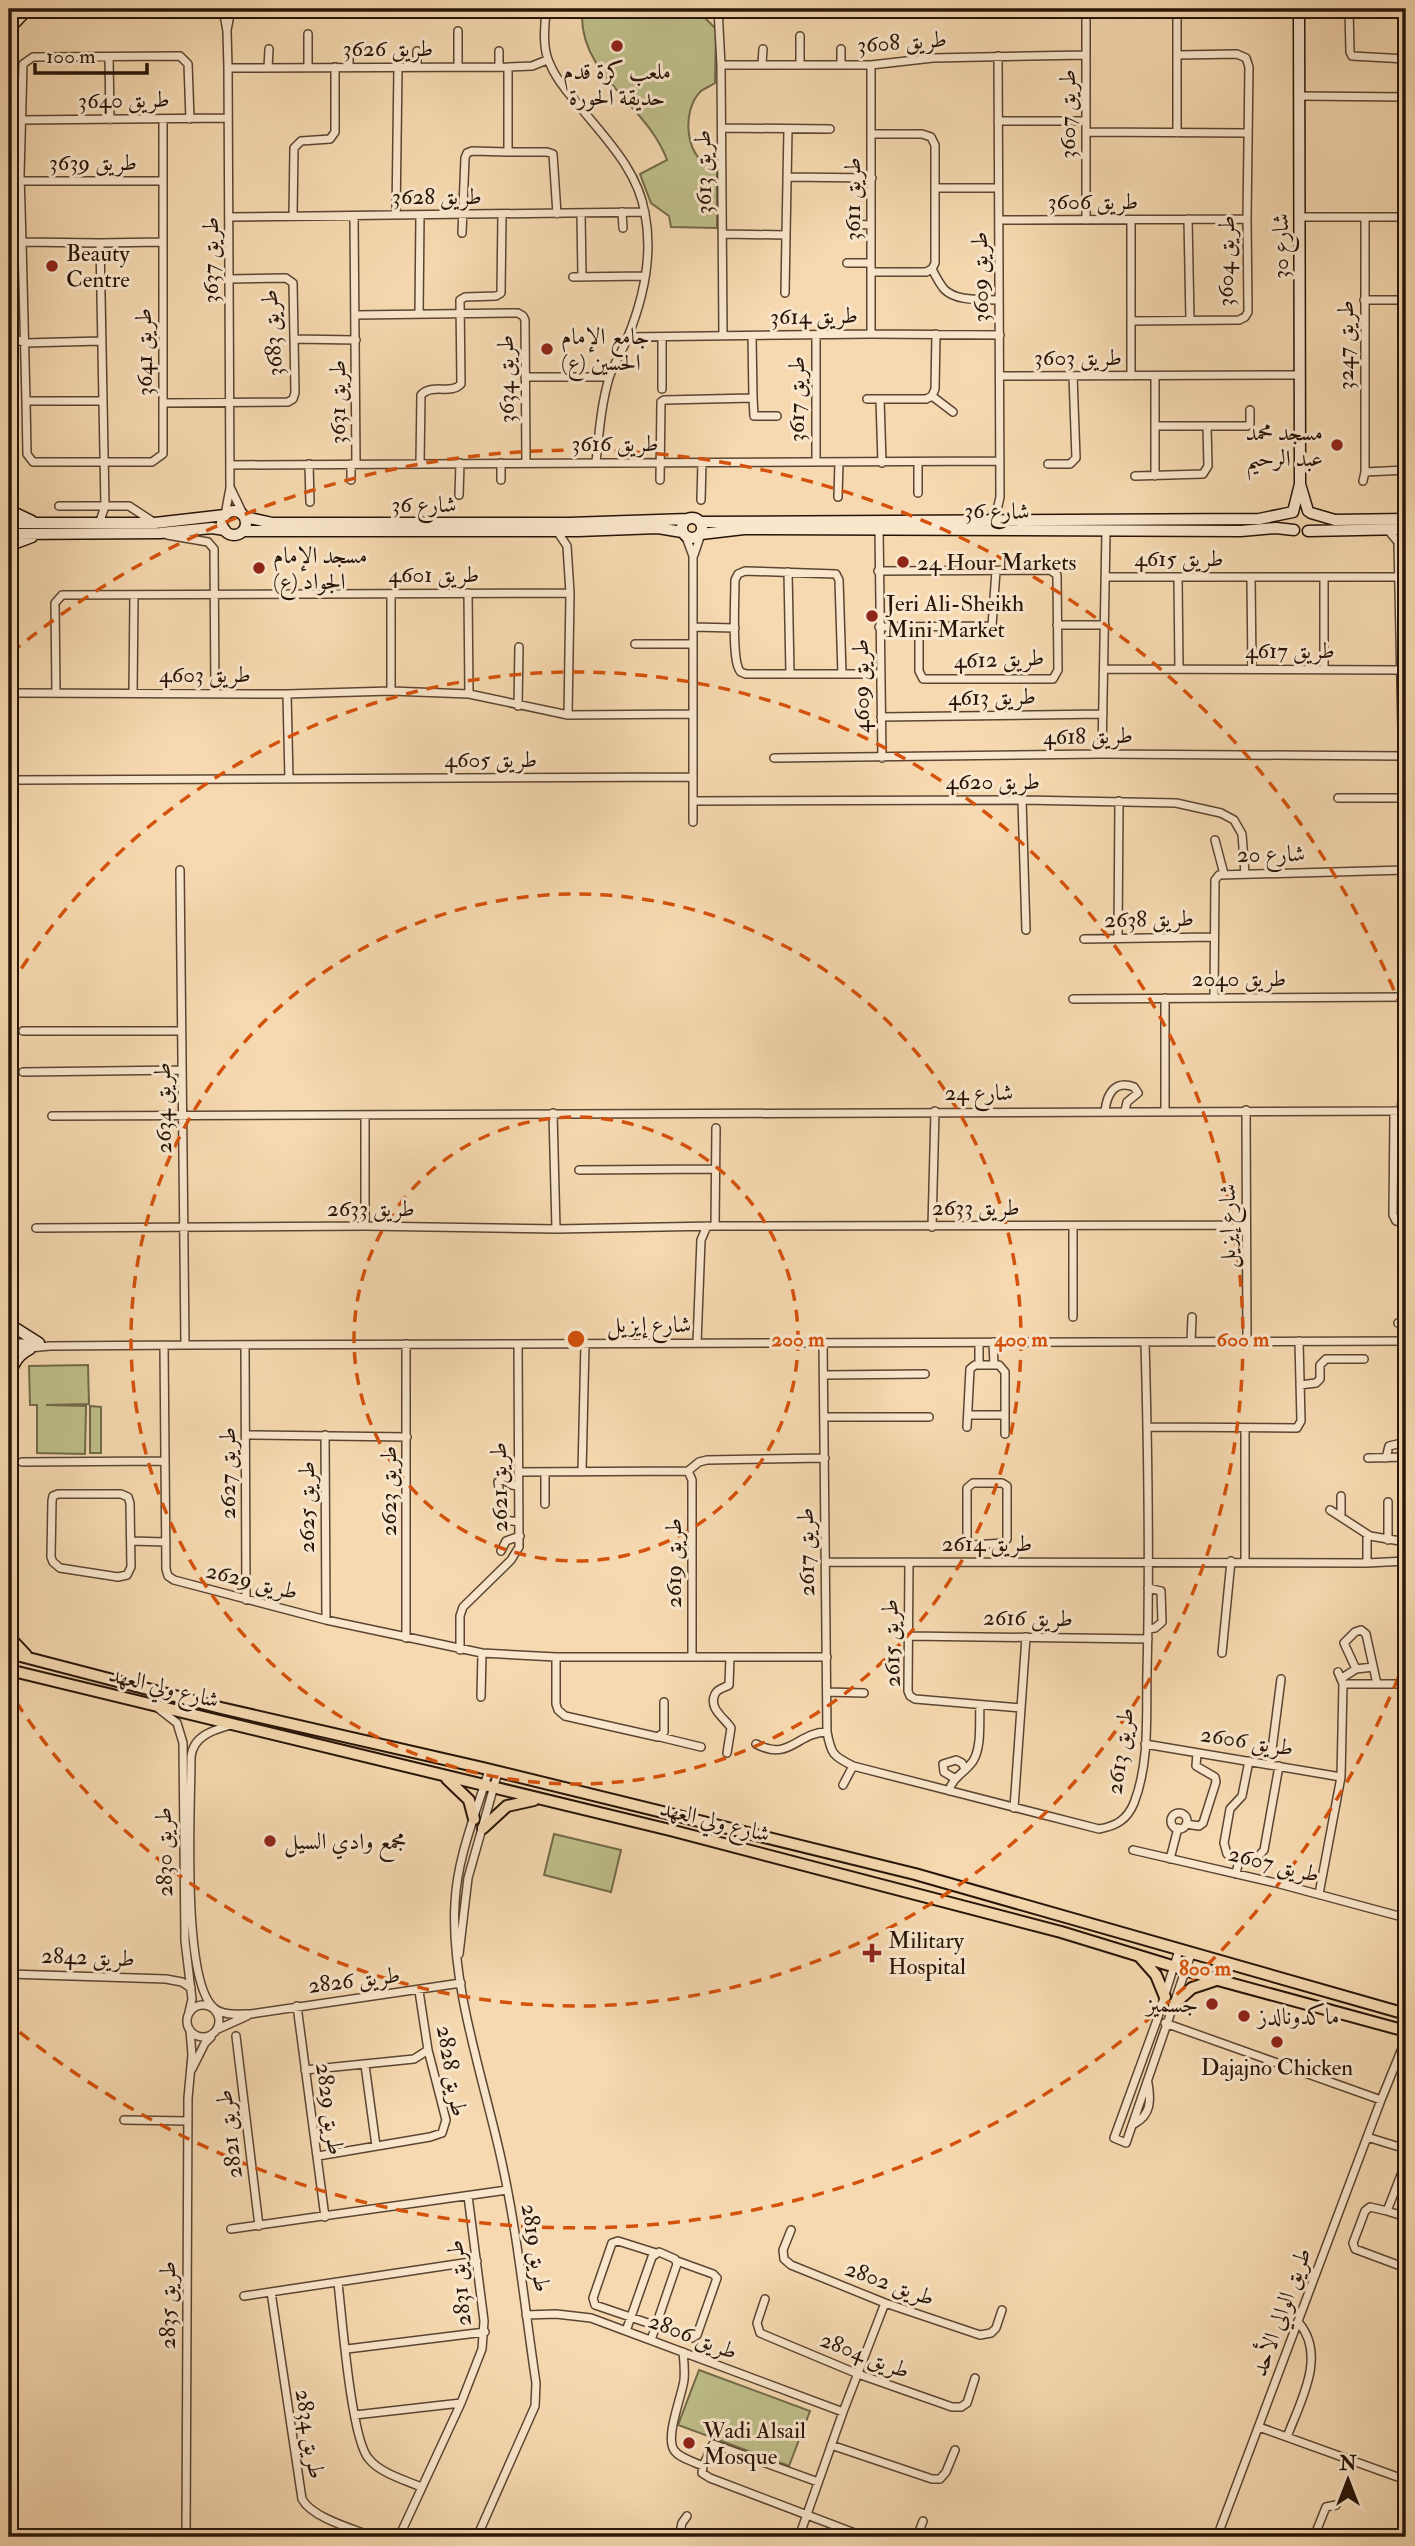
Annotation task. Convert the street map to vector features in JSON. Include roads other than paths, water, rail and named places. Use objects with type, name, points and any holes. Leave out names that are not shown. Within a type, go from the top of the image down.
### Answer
[{"type":"main road","points":[[9,1637],[31,1658]]},
{"type":"main road","name":"شارع ولي العهد","points":[[9,1653],[492,1779],[599,1798],[915,1874],[1179,1950],[1189,1961],[1218,1980],[1406,2031]]},
{"type":"main road","name":"شارع ولي العهد","points":[[9,1670],[445,1777],[492,1779],[536,1799],[670,1830],[1061,1932],[1175,1965]]},
{"type":"main road","points":[[445,1777],[464,1794],[479,1824],[507,1806],[536,1799]]},
{"type":"main road","points":[[1138,1955],[1156,1976],[1165,1997]]},
{"type":"main road","points":[[1175,1965],[1189,1961],[1290,1987],[1314,1988],[1406,2014]]},
{"type":"main road","points":[[1174,2004],[1192,1987],[1218,1980]]},
{"type":"street","points":[[9,16],[11,9]]},
{"type":"street","points":[[9,29],[28,9]]},
{"type":"street","name":"طريق 3637","points":[[223,9],[227,31],[228,68],[230,466],[230,488],[225,515]]},
{"type":"street","points":[[233,9],[596,9]]},
{"type":"street","name":"طريق 3637","points":[[227,31],[233,9]]},
{"type":"street","points":[[405,9],[428,11]]},
{"type":"street","points":[[545,9],[547,60],[562,85],[624,161],[634,178],[645,212],[649,253],[645,276],[628,337],[609,377],[596,463]]},
{"type":"street","points":[[669,9],[717,9]]},
{"type":"street","name":"طريق 3613","points":[[717,9],[721,65],[723,335]]},
{"type":"street","points":[[821,9],[873,9]]},
{"type":"street","name":"طريق 3607","points":[[1086,9],[1086,220]]},
{"type":"street","name":"شارع 30","points":[[1293,512],[1300,484],[1299,9]]},
{"type":"street","points":[[1349,9],[1352,56],[1406,59]]},
{"type":"street","points":[[1177,19],[1177,133]]},
{"type":"street","points":[[458,31],[458,67]]},
{"type":"street","points":[[308,34],[308,67]]},
{"type":"street","points":[[800,36],[800,64]]},
{"type":"street","points":[[268,68],[269,49]]},
{"type":"street","points":[[349,49],[349,67]]},
{"type":"street","points":[[762,64],[763,49]]},
{"type":"street","points":[[841,49],[841,65]]},
{"type":"street","points":[[417,51],[418,67]]},
{"type":"street","points":[[499,51],[499,67]]},
{"type":"street","name":"طريق 3604","points":[[1131,321],[1239,320],[1248,312],[1249,67],[1246,58],[1237,54],[1178,55]]},
{"type":"street","name":"طريق 3608","points":[[721,65],[871,65],[923,58],[1086,55]]},
{"type":"street","name":"طريق 3609","points":[[989,520],[997,510],[1000,497],[998,56]]},
{"type":"street","name":"طريق 3639","points":[[109,57],[110,120]]},
{"type":"street","name":"طريق 3639","points":[[162,181],[20,180],[22,68],[29,58],[183,57],[188,67],[190,119]]},
{"type":"street","name":"طريق 3626","points":[[228,68],[508,67],[532,66],[547,60]]},
{"type":"street","name":"طريق 3611","points":[[871,65],[871,334]]},
{"type":"street","points":[[293,215],[294,148],[301,141],[330,139],[335,132],[335,67]]},
{"type":"street","points":[[396,215],[398,67]]},
{"type":"street","points":[[508,67],[508,152]]},
{"type":"street","points":[[1300,96],[1406,97]]},
{"type":"street","name":"طريق 3640","points":[[21,121],[228,118]]},
{"type":"street","name":"طريق 3641","points":[[26,401],[28,457],[36,462],[152,462],[163,454],[163,119]]},
{"type":"street","points":[[998,121],[1086,121]]},
{"type":"street","points":[[722,128],[830,129]]},
{"type":"street","points":[[785,293],[788,129]]},
{"type":"street","points":[[1086,132],[1248,133]]},
{"type":"street","points":[[871,272],[926,272],[932,268],[935,188],[934,145],[931,137],[922,134],[872,134]]},
{"type":"street","points":[[463,233],[465,158],[467,153],[472,151],[553,154],[557,214]]},
{"type":"street","points":[[9,174],[20,180]]},
{"type":"street","points":[[787,177],[872,178]]},
{"type":"street","points":[[9,185],[20,180]]},
{"type":"street","points":[[20,180],[26,401],[102,401]]},
{"type":"street","points":[[935,188],[997,188]]},
{"type":"street","points":[[622,212],[623,228]]},
{"type":"street","name":"طريق 3628","points":[[229,216],[463,216],[645,212]]},
{"type":"street","points":[[581,214],[577,277],[645,276]]},
{"type":"street","points":[[419,314],[421,215]]},
{"type":"street","points":[[420,463],[421,395],[429,389],[454,389],[461,384],[462,298],[496,296],[501,293],[502,215]]},
{"type":"street","name":"طريق 3631","points":[[351,480],[354,464],[356,340],[354,216]]},
{"type":"street","points":[[1300,217],[1406,216]]},
{"type":"street","name":"طريق 3247","points":[[1363,481],[1365,217]]},
{"type":"street","points":[[1188,219],[1189,320]]},
{"type":"street","name":"طريق 3606","points":[[999,220],[1247,219]]},
{"type":"street","points":[[1131,220],[1131,376]]},
{"type":"street","points":[[850,224],[872,225]]},
{"type":"street","points":[[723,234],[786,235]]},
{"type":"street","points":[[22,242],[162,242]]},
{"type":"street","points":[[99,524],[105,506],[100,243]]},
{"type":"street","points":[[847,263],[871,263]]},
{"type":"street","points":[[932,268],[944,289],[951,294],[999,300]]},
{"type":"street","name":"طريق 3683","points":[[164,403],[288,402],[293,399],[293,283],[290,279],[229,279]]},
{"type":"street","points":[[1364,300],[1406,300]]},
{"type":"street","name":"طريق 3634","points":[[356,315],[518,313],[523,316],[526,463]]},
{"type":"street","points":[[867,399],[926,399],[932,396],[935,389],[936,334]]},
{"type":"street","name":"طريق 3617","points":[[816,335],[816,462]]},
{"type":"street","name":"طريق 3614","points":[[628,337],[1000,335]]},
{"type":"street","points":[[9,336],[24,342],[101,341]]},
{"type":"street","points":[[752,336],[754,416],[777,416]]},
{"type":"street","points":[[662,337],[662,389]]},
{"type":"street","name":"طريق 3631","points":[[294,339],[356,340]]},
{"type":"street","name":"طريق 3603","points":[[1000,376],[1300,375]]},
{"type":"street","points":[[1048,464],[1070,464],[1076,458],[1073,376]]},
{"type":"street","name":"طريق 3603","points":[[1155,376],[1155,476]]},
{"type":"street","points":[[525,377],[609,377]]},
{"type":"street","points":[[932,396],[953,412]]},
{"type":"street","points":[[660,480],[660,407],[664,400],[753,398]]},
{"type":"street","points":[[880,399],[882,463]]},
{"type":"street","points":[[1155,426],[1247,426],[1250,424],[1250,410]]},
{"type":"street","points":[[1135,476],[1203,474],[1208,466],[1207,426]]},
{"type":"street","name":"طريق 3616","points":[[230,466],[1000,461]]},
{"type":"street","points":[[701,500],[702,462]]},
{"type":"street","points":[[838,497],[839,462]]},
{"type":"street","points":[[918,462],[918,493]]},
{"type":"street","points":[[459,495],[460,463]]},
{"type":"street","points":[[501,463],[501,480]]},
{"type":"street","points":[[309,464],[310,502]]},
{"type":"street","points":[[1365,472],[1406,470]]},
{"type":"street","name":"شارع 30","points":[[1300,484],[1309,512]]},
{"type":"street","name":"طريق 3637","points":[[230,488],[244,516]]},
{"type":"street","name":"طريق 3609","points":[[1000,497],[1003,510],[1011,520]]},
{"type":"street","points":[[9,506],[15,513],[42,529]]},
{"type":"street","points":[[9,523],[42,529],[207,528],[225,530],[236,535],[243,531],[246,524],[244,516],[231,511],[225,515],[158,528],[132,507],[59,506]]},
{"type":"street","points":[[1406,519],[1335,520],[1300,509],[1293,512],[1289,522],[1294,530],[1301,533],[1406,531]]},
{"type":"street","name":"شارع 36","points":[[700,522],[1259,519],[1293,512]]},
{"type":"street","points":[[1308,531],[1314,521],[1309,512]]},
{"type":"street","points":[[225,515],[222,523],[225,530]]},
{"type":"street","name":"شارع 36","points":[[244,516],[272,523],[569,523],[688,519]]},
{"type":"street","points":[[693,556],[702,527],[695,518],[683,523],[693,556],[693,822]]},
{"type":"street","points":[[9,534],[99,524],[158,528],[211,544],[214,549],[215,693]]},
{"type":"street","name":"شارع 36","points":[[243,531],[578,531],[658,528],[685,534]]},
{"type":"street","points":[[9,550],[16,543],[42,529]]},
{"type":"street","name":"شارع 36","points":[[701,534],[725,530],[1294,530]]},
{"type":"street","name":"طريق 4609","points":[[879,530],[881,758]]},
{"type":"street","points":[[1388,530],[1398,542],[1400,577],[1406,870]]},
{"type":"street","points":[[557,531],[567,546],[570,593],[568,715]]},
{"type":"street","points":[[567,546],[578,531]]},
{"type":"street","points":[[1102,754],[1105,531]]},
{"type":"street","points":[[1398,542],[1406,531]]},
{"type":"street","points":[[685,534],[694,538],[701,534]]},
{"type":"street","points":[[842,674],[839,580],[836,574],[745,571],[738,574],[735,580],[735,628],[737,666],[740,672],[746,674],[789,674],[842,674],[880,674]]},
{"type":"street","points":[[879,627],[992,626],[996,571]]},
{"type":"street","points":[[788,572],[789,674]]},
{"type":"street","name":"طريق 4612","points":[[878,572],[1056,572],[1058,577],[1058,674],[1050,680],[923,679],[919,674],[919,627]]},
{"type":"street","name":"طريق 4615","points":[[1106,577],[1400,577]]},
{"type":"street","points":[[1178,578],[1179,669]]},
{"type":"street","name":"طريق 4615","points":[[1251,578],[1252,670]]},
{"type":"street","points":[[1324,578],[1324,669]]},
{"type":"street","points":[[468,593],[469,694]]},
{"type":"street","name":"طريق 4601","points":[[56,693],[55,607],[57,600],[66,595],[570,593]]},
{"type":"street","points":[[391,594],[391,691]]},
{"type":"street","points":[[133,693],[134,595]]},
{"type":"street","points":[[1057,625],[1105,625]]},
{"type":"street","points":[[693,627],[735,628]]},
{"type":"street","points":[[635,644],[693,644]]},
{"type":"street","points":[[518,706],[519,647]]},
{"type":"street","name":"طريق 4617","points":[[1104,669],[1401,670]]},
{"type":"street","name":"طريق 4603","points":[[19,693],[287,694],[391,691],[469,694],[568,715],[693,715]]},
{"type":"street","points":[[287,694],[289,779]]},
{"type":"street","name":"طريق 4613","points":[[881,717],[1103,714]]},
{"type":"street","name":"طريق 4618","points":[[774,758],[1102,754],[1403,756]]},
{"type":"street","name":"طريق 4605","points":[[17,780],[693,777]]},
{"type":"street","points":[[1339,798],[1403,798]]},
{"type":"street","points":[[1022,800],[1026,930]]},
{"type":"street","name":"طريق 4620","points":[[693,801],[1022,800],[1176,803],[1228,816],[1234,820],[1242,834],[1245,874]]},
{"type":"street","points":[[1118,939],[1119,801]]},
{"type":"street","points":[[1214,840],[1224,874]]},
{"type":"street","name":"طريق 2634","points":[[180,870],[184,1345]]},
{"type":"street","name":"شارع 20","points":[[1214,998],[1215,880],[1219,875],[1406,870]]},
{"type":"street","name":"طريق 2638","points":[[1083,939],[1214,937]]},
{"type":"street","name":"طريق 2040","points":[[1073,999],[1406,997]]},
{"type":"street","points":[[1164,1111],[1165,998]]},
{"type":"street","points":[[23,1031],[181,1031]]},
{"type":"street","points":[[23,1072],[182,1070]]},
{"type":"street","points":[[1105,1111],[1108,1094],[1113,1088],[1127,1085],[1134,1087],[1138,1093],[1126,1102],[1125,1111]]},
{"type":"street","points":[[1406,1087],[1400,1111],[1393,1215],[1396,1221],[1406,1224]]},
{"type":"street","points":[[932,1227],[935,1111]]},
{"type":"street","name":"شارع إيزيل","points":[[1247,1111],[1247,1342]]},
{"type":"street","name":"شارع 24","points":[[52,1116],[1400,1111]]},
{"type":"street","points":[[553,1113],[556,1229]]},
{"type":"street","points":[[365,1115],[365,1226]]},
{"type":"street","points":[[697,1343],[701,1240],[711,1226],[716,1128]]},
{"type":"street","points":[[579,1170],[715,1169]]},
{"type":"street","name":"طريق 2633","points":[[36,1228],[365,1226],[556,1229],[711,1226],[1246,1225]]},
{"type":"street","points":[[1073,1226],[1073,1317]]},
{"type":"street","points":[[1191,1342],[1192,1317]]},
{"type":"street","points":[[9,1324],[34,1346],[21,1354],[13,1364],[9,1385]]},
{"type":"street","points":[[1147,1427],[1297,1429],[1301,1421],[1299,1341]]},
{"type":"street","points":[[1341,1359],[1342,1341]]},
{"type":"street","name":"شارع إيزيل","points":[[9,1343],[50,1346],[1406,1341]]},
{"type":"street","points":[[979,1342],[979,1365]]},
{"type":"street","points":[[993,1342],[994,1365]]},
{"type":"street","name":"طريق 2613","points":[[836,1758],[853,1766],[1099,1829],[1114,1826],[1125,1819],[1134,1804],[1145,1744],[1148,1562],[1145,1342]]},
{"type":"street","name":"طريق 2617","points":[[823,1343],[827,1732],[836,1758]]},
{"type":"street","name":"طريق 2623","points":[[406,1344],[406,1638]]},
{"type":"street","name":"طريق 2621","points":[[460,1650],[460,1616],[463,1607],[515,1555],[520,1536],[518,1344]]},
{"type":"street","points":[[582,1472],[585,1344]]},
{"type":"street","name":"طريق 2629","points":[[164,1345],[166,1569],[173,1580],[326,1620],[482,1653],[556,1657],[827,1657]]},
{"type":"street","name":"طريق 2627","points":[[245,1345],[246,1600]]},
{"type":"street","name":"شارع إيزيل","points":[[9,1350],[34,1346]]},
{"type":"street","points":[[1300,1385],[1317,1383],[1322,1361],[1364,1359]]},
{"type":"street","points":[[967,1427],[970,1369],[979,1365],[1002,1366],[1005,1369],[1006,1434]]},
{"type":"street","points":[[824,1375],[925,1374]]},
{"type":"street","points":[[968,1415],[1006,1415]]},
{"type":"street","points":[[824,1417],[929,1417]]},
{"type":"street","points":[[1245,1429],[1245,1561]]},
{"type":"street","name":"طريق 2625","points":[[246,1435],[407,1437]]},
{"type":"street","name":"طريق 2625","points":[[325,1435],[326,1620]]},
{"type":"street","points":[[1386,1458],[1388,1446],[1406,1442]]},
{"type":"street","points":[[1368,1458],[1406,1457]]},
{"type":"street","points":[[518,1472],[688,1471],[699,1462],[708,1460],[825,1458]]},
{"type":"street","points":[[22,1462],[164,1461]]},
{"type":"street","name":"طريق 2619","points":[[688,1471],[692,1480],[692,1656]]},
{"type":"street","points":[[545,1472],[545,1504]]},
{"type":"street","points":[[518,1486],[504,1480],[498,1482],[504,1520],[519,1522]]},
{"type":"street","points":[[973,1483],[1002,1483],[1008,1488],[1007,1541],[1002,1544],[987,1544],[972,1545],[967,1542],[968,1486],[973,1483]]},
{"type":"street","points":[[58,1494],[126,1495],[131,1503],[131,1539],[131,1567],[124,1577],[57,1566],[51,1556],[52,1499],[58,1494]]},
{"type":"street","points":[[1341,1496],[1341,1517]]},
{"type":"street","points":[[1388,1502],[1388,1540]]},
{"type":"street","points":[[1331,1510],[1367,1534],[1406,1542]]},
{"type":"street","points":[[1367,1534],[1367,1563]]},
{"type":"street","points":[[501,1551],[506,1541],[520,1536]]},
{"type":"street","points":[[131,1539],[166,1539]]},
{"type":"street","points":[[987,1544],[987,1562]]},
{"type":"street","points":[[1222,1653],[1231,1561]]},
{"type":"street","name":"طريق 2614","points":[[826,1562],[1406,1561]]},
{"type":"street","name":"طريق 2615","points":[[909,1562],[909,1696],[915,1699],[1021,1708]]},
{"type":"street","points":[[1148,1588],[1161,1591],[1162,1622],[1155,1628],[1148,1629]]},
{"type":"street","points":[[1356,1669],[1345,1643],[1355,1632],[1361,1630],[1366,1633],[1377,1684]]},
{"type":"street","name":"طريق 2616","points":[[907,1636],[1148,1639]]},
{"type":"street","points":[[1014,1808],[1026,1637]]},
{"type":"street","points":[[481,1697],[482,1653]]},
{"type":"street","points":[[556,1657],[556,1704],[560,1713],[701,1747]]},
{"type":"street","points":[[727,1753],[731,1728],[716,1713],[715,1696],[718,1690],[729,1685],[730,1657]]},
{"type":"street","points":[[1341,1678],[1356,1669],[1373,1667]]},
{"type":"street","points":[[1341,1678],[1377,1684],[1406,1684]]},
{"type":"street","points":[[1319,1894],[1342,1777],[1341,1678]]},
{"type":"street","points":[[1249,1761],[1242,1796],[1230,1808],[1224,1843],[1227,1854],[1239,1860],[1256,1859],[1262,1856],[1264,1850],[1275,1765],[1281,1679]]},
{"type":"street","points":[[827,1692],[864,1693]]},
{"type":"street","points":[[660,1737],[664,1732],[664,1702]]},
{"type":"street","name":"طريق 2830","points":[[152,1704],[173,1719],[183,1743],[185,1941],[192,1971],[214,2008]]},
{"type":"street","points":[[949,1791],[954,1779],[975,1759],[978,1751],[980,1704]]},
{"type":"street","name":"طريق 2830","points":[[189,2012],[192,1989],[191,1750],[198,1739],[232,1725]]},
{"type":"street","points":[[756,1744],[774,1751],[786,1749],[810,1734],[827,1732]]},
{"type":"street","name":"طريق 2606","points":[[1145,1744],[1342,1777]]},
{"type":"street","points":[[1170,1859],[1182,1826],[1199,1826],[1203,1823],[1216,1781],[1196,1766],[1196,1753]]},
{"type":"street","points":[[954,1779],[944,1772],[943,1764],[956,1760],[962,1763],[965,1769]]},
{"type":"street","points":[[843,1785],[853,1766]]},
{"type":"street","name":"طريق 2819","points":[[458,1958],[468,1878],[492,1779]]},
{"type":"street","name":"طريق 2819","points":[[478,2537],[535,2406],[536,2383],[507,2190],[461,1983],[455,1944],[458,1876],[479,1824]]},
{"type":"street","name":"طريق 2607","points":[[1133,1850],[1406,1917]]},
{"type":"street","points":[[1236,1874],[1239,1860]]},
{"type":"street","points":[[458,1876],[468,1878]]},
{"type":"street","points":[[455,1904],[464,1903]]},
{"type":"street","points":[[1179,1950],[1165,1997],[1114,2138],[1126,2143],[1189,1961]]},
{"type":"street","name":"طريق 2842","points":[[166,1979],[192,1971]]},
{"type":"street","name":"طريق 2842","points":[[9,1974],[166,1979],[182,1982],[192,1989]]},
{"type":"street","name":"طريق 2826","points":[[214,2008],[222,2013],[251,2014],[461,1983]]},
{"type":"street","name":"طريق 2828","points":[[318,2156],[436,2136],[445,2128],[445,2112],[428,2050],[419,1991]]},
{"type":"street","points":[[201,2005],[214,2008],[220,2020],[216,2031],[202,2037],[190,2030],[187,2021],[189,2012],[201,2005]]},
{"type":"street","name":"طريق 2829","points":[[297,2006],[325,2217]]},
{"type":"street","name":"طريق 2826","points":[[216,2031],[251,2014]]},
{"type":"street","points":[[1157,2020],[1381,2100]]},
{"type":"street","name":"طريق 2835","points":[[186,2537],[188,2121],[192,2055],[190,2030]]},
{"type":"street","name":"طريق 2835","points":[[190,2073],[205,2043],[216,2031]]},
{"type":"street","name":"طريق 2821","points":[[236,2036],[259,2226]]},
{"type":"street","name":"طريق الوالي الأحد","points":[[1217,2537],[1403,2046]]},
{"type":"street","points":[[305,2070],[414,2059],[428,2050]]},
{"type":"street","points":[[365,2065],[376,2146]]},
{"type":"street","points":[[124,2120],[188,2121]]},
{"type":"street","points":[[1367,2137],[1406,2149]]},
{"type":"street","points":[[1387,2211],[1406,2162]]},
{"type":"street","points":[[231,2229],[507,2190]]},
{"type":"street","name":"طريق 2831","points":[[399,2537],[461,2403],[482,2349],[485,2332],[468,2196]]},
{"type":"street","points":[[1406,2217],[1370,2207],[1365,2211],[1353,2244],[1355,2249],[1406,2268]]},
{"type":"street","name":"طريق 2802","points":[[791,2230],[783,2250],[783,2259],[791,2265],[885,2303],[980,2335],[991,2333],[996,2328],[1002,2310]]},
{"type":"street","points":[[618,2241],[677,2261],[713,2274],[717,2278],[697,2335],[692,2338],[595,2305],[593,2302],[612,2243],[618,2241]]},
{"type":"street","points":[[626,2331],[652,2257],[656,2253]]},
{"type":"street","points":[[244,2295],[477,2261]]},
{"type":"street","points":[[651,2340],[677,2261]]},
{"type":"street","points":[[338,2283],[361,2444],[367,2458],[373,2463],[421,2487]]},
{"type":"street","name":"طريق 2834","points":[[271,2292],[302,2499],[305,2506],[316,2513],[374,2537]]},
{"type":"street","name":"طريق 2804","points":[[765,2300],[757,2323],[760,2333],[858,2374],[952,2407],[961,2407],[967,2403],[975,2378]]},
{"type":"street","points":[[799,2537],[885,2303]]},
{"type":"street","name":"طريق 2806","points":[[526,2315],[556,2314],[591,2318],[843,2412]]},
{"type":"street","points":[[1287,2437],[1310,2369],[1310,2343],[1299,2323]]},
{"type":"street","points":[[346,2349],[485,2332]]},
{"type":"street","points":[[683,2352],[684,2382],[672,2432],[672,2444],[679,2455],[703,2466]]},
{"type":"street","points":[[355,2415],[461,2403]]},
{"type":"street","points":[[1259,2427],[1406,2480]]},
{"type":"street","points":[[818,2482],[713,2444],[702,2473],[864,2537]]},
{"type":"street","points":[[831,2445],[932,2479],[940,2479],[946,2472],[955,2451]]},
{"type":"street","points":[[1314,2537],[1328,2505],[1336,2505]]},
{"type":"street","points":[[679,2537],[682,2523],[687,2516]]},
{"type":"street","points":[[917,2537],[923,2521]]},
{"type":"place","name":"ملعب كرة قدم حديقة الحورة","points":[[617,46]]},
{"type":"place","name":"Beauty Centre","points":[[52,266]]},
{"type":"place","name":"جامع الإمام الحسين (ع)","points":[[547,349]]},
{"type":"place","name":"مسجد محمد عبد الرحيم","points":[[1337,445]]},
{"type":"place","name":"24 Hour Markets","points":[[903,562]]},
{"type":"place","name":"مسجد الإمام الجواد (ع)","points":[[259,568]]},
{"type":"place","name":"Jeri Ali-Sheikh Mini Market","points":[[872,616]]},
{"type":"place","name":"مجمع وادي السيل","points":[[270,1841]]},
{"type":"place","name":"Military Hospital","points":[[872,1953]]},
{"type":"place","name":"جسميز","points":[[1212,2004]]},
{"type":"place","name":"ماكدونالدز","points":[[1244,2016]]},
{"type":"place","name":"Dajajno Chicken","points":[[1277,2042]]},
{"type":"place","name":"Wadi Alsail Mosque","points":[[689,2443]]}]
